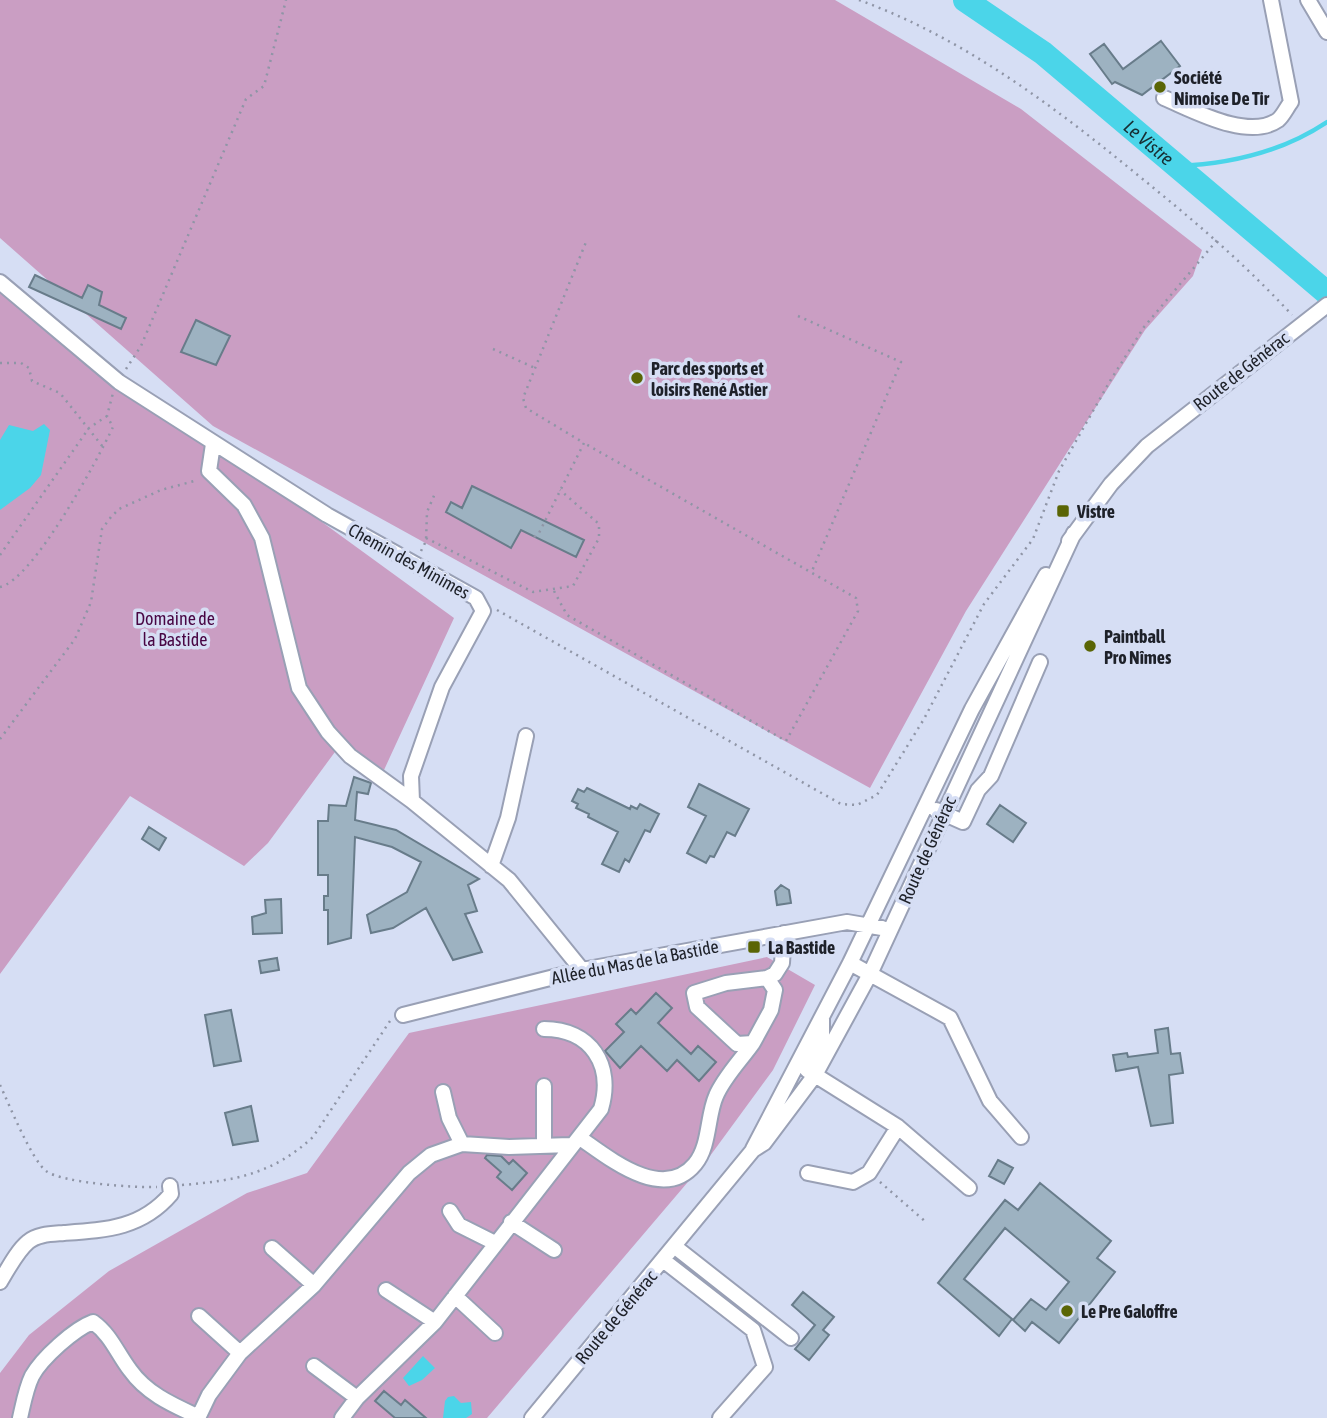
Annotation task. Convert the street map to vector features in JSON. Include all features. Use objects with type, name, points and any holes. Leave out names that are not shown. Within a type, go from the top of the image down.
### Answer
[{"type":"street","points":[[1164,98],[1226,124],[1260,126],[1278,119],[1291,102],[1271,0]]},
{"type":"street","points":[[1308,0],[1327,32]]},
{"type":"street","name":"Chemin des Minimes","points":[[0,282],[116,386],[327,515],[476,598],[483,611],[442,687],[411,776],[412,801]]},
{"type":"street","name":"Route de Générac","points":[[532,1418],[753,1150],[822,1017],[861,969],[922,864],[932,809],[956,741],[1017,626],[1074,533],[1111,484],[1147,446],[1327,305]]},
{"type":"street","points":[[213,444],[209,471],[244,505],[261,538],[299,688],[328,732],[350,757],[412,801],[509,880],[582,970]]},
{"type":"street","name":"Route de Générac","points":[[753,1150],[764,1143],[815,1075],[833,1042],[876,926],[932,809],[1074,533]]},
{"type":"street","points":[[932,809],[963,822],[978,790],[991,776],[1040,662]]},
{"type":"street","points":[[491,866],[508,818],[526,736]]},
{"type":"street","points":[[876,926],[922,864]]},
{"type":"street","points":[[778,1103],[789,1073],[850,954],[854,935],[847,922]]},
{"type":"street","name":"Allée du Mas de la Bastide","points":[[403,1015],[582,970],[847,922],[876,926]]},
{"type":"street","points":[[753,1043],[737,1044],[697,1007],[694,993],[726,983],[767,978],[775,974],[782,963],[784,933]]},
{"type":"street","points":[[861,969],[950,1018],[990,1101],[1021,1137]]},
{"type":"street","points":[[20,1418],[32,1376],[73,1333],[93,1322],[105,1331],[131,1373],[157,1397],[198,1418],[209,1395],[240,1353],[314,1284],[409,1173],[431,1154],[462,1144],[544,1146],[575,1142],[650,1178],[677,1177],[696,1163],[715,1098],[753,1043],[771,1010],[775,990],[767,978]]},
{"type":"street","points":[[822,1017],[822,1038],[807,1070],[898,1127],[968,1188]]},
{"type":"street","points":[[342,1418],[357,1398],[435,1322],[601,1109],[606,1073],[596,1053],[580,1038],[564,1029],[544,1029]]},
{"type":"street","points":[[544,1086],[544,1146]]},
{"type":"street","points":[[443,1092],[449,1118],[462,1144]]},
{"type":"street","points":[[808,1173],[853,1182],[869,1173],[898,1127]]},
{"type":"street","points":[[0,1282],[28,1241],[44,1234],[116,1229],[141,1221],[160,1208],[171,1194],[170,1186]]},
{"type":"street","points":[[450,1211],[459,1225],[495,1244]]},
{"type":"street","points":[[511,1222],[554,1250]]},
{"type":"street","points":[[674,1246],[791,1338]]},
{"type":"street","points":[[272,1248],[314,1284]]},
{"type":"street","points":[[663,1260],[753,1330],[765,1367],[720,1418]]},
{"type":"street","points":[[386,1290],[435,1322]]},
{"type":"street","points":[[455,1296],[495,1333]]},
{"type":"street","points":[[199,1316],[240,1353]]},
{"type":"street","points":[[314,1366],[357,1398]]},
{"type":"path","points":[[0,555],[89,428],[107,416],[116,386],[141,346],[246,99],[264,86],[286,0]]},
{"type":"path","points":[[859,0],[893,12],[1054,107],[1218,239],[1305,321]]},
{"type":"path","points":[[476,598],[841,804],[857,805],[877,795],[924,719],[984,604],[1033,539],[1059,471],[1144,327],[1218,239]]},
{"type":"path","points":[[554,591],[567,615],[786,741],[858,611],[856,598],[812,571],[526,408],[523,398],[586,242]]},
{"type":"path","points":[[798,316],[901,362],[812,571]]},
{"type":"path","points":[[493,349],[535,368]]},
{"type":"path","points":[[0,363],[21,363],[29,368],[32,381],[60,393],[103,448]]},
{"type":"path","points":[[0,587],[37,558],[103,448],[113,426],[107,416]]},
{"type":"path","points":[[534,537],[539,533],[584,443]]},
{"type":"path","points":[[0,739],[75,639],[91,602],[102,529],[111,517],[119,509],[161,490],[193,484],[209,471]]},
{"type":"path","points":[[426,538],[533,592],[554,591],[573,586],[599,538],[598,524],[561,490]]},
{"type":"path","points":[[414,563],[426,538],[427,512],[436,491]]},
{"type":"path","points":[[0,1085],[37,1161],[47,1172],[127,1188],[232,1181],[277,1163],[299,1150],[313,1137],[382,1031],[391,1020],[403,1015]]},
{"type":"path","points":[[869,1173],[927,1223]]},
{"type":"green space","name":"Parc des sports et loisirs René Astier","points":[[0,0],[835,0],[1021,109],[1202,250],[1193,276],[1145,330],[966,611],[870,788],[213,426],[0,238]]},
{"type":"green space","name":"Domaine de la Bastide","points":[[0,288],[454,618],[384,770],[343,741],[268,843],[244,866],[130,796],[0,974]]},
{"type":"green space","points":[[767,957],[815,985],[773,1070],[710,1156],[487,1418],[0,1418],[0,1373],[29,1335],[109,1271],[247,1193],[307,1173],[409,1033]]},
{"type":"water","points":[[44,424],[50,430],[41,475],[30,488],[0,510],[0,440],[9,425],[33,431]]},
{"type":"water","points":[[423,1356],[435,1368],[422,1380],[409,1386],[403,1378]]},
{"type":"water","points":[[454,1396],[461,1403],[471,1402],[472,1414],[466,1418],[443,1418],[445,1401]]},
{"type":"building","points":[[1161,41],[1180,66],[1142,95],[1115,82],[1112,84],[1090,54],[1104,44],[1123,69]]},
{"type":"building","points":[[35,275],[82,298],[88,285],[102,292],[99,305],[126,318],[121,329],[29,287]]},
{"type":"building","points":[[196,320],[230,336],[216,365],[181,352]]},
{"type":"building","points":[[472,486],[584,540],[576,557],[521,530],[511,548],[446,512],[451,502],[462,508]]},
{"type":"building","points":[[354,777],[371,783],[368,794],[357,792],[355,820],[396,830],[479,879],[468,885],[477,911],[465,914],[482,952],[453,960],[426,908],[393,928],[371,933],[367,915],[407,892],[421,862],[392,847],[355,837],[351,938],[328,944],[328,910],[324,910],[324,896],[328,896],[328,875],[318,875],[318,821],[328,821],[329,805],[346,806]]},
{"type":"building","points":[[699,784],[749,809],[735,836],[727,832],[714,857],[710,856],[706,863],[687,853],[706,816],[688,807]]},
{"type":"building","points":[[587,788],[630,809],[631,806],[637,809],[640,804],[659,814],[650,832],[645,830],[629,862],[625,859],[619,872],[602,864],[618,832],[588,817],[589,814],[576,808],[578,804],[572,801],[578,789],[584,792]]},
{"type":"building","points":[[1000,805],[1026,823],[1013,842],[987,824]]},
{"type":"building","points":[[149,827],[166,838],[159,850],[142,839]]},
{"type":"building","points":[[781,885],[789,890],[791,903],[777,905],[775,891]]},
{"type":"building","points":[[281,899],[282,933],[253,934],[252,917],[266,913],[265,900]]},
{"type":"building","points":[[277,958],[279,970],[261,973],[259,961]]},
{"type":"building","points":[[656,993],[672,1008],[658,1023],[691,1054],[698,1046],[716,1062],[699,1081],[677,1060],[667,1071],[641,1046],[620,1068],[605,1051],[624,1032],[616,1024],[631,1009],[636,1014]]},
{"type":"building","points":[[231,1010],[241,1061],[214,1066],[205,1015]]},
{"type":"building","points":[[1168,1028],[1171,1054],[1180,1053],[1183,1073],[1169,1075],[1173,1123],[1151,1126],[1138,1067],[1116,1071],[1113,1055],[1127,1053],[1128,1057],[1158,1053],[1155,1030]]},
{"type":"building","points":[[251,1106],[258,1141],[233,1145],[225,1113]]},
{"type":"building","points":[[487,1155],[501,1156],[509,1164],[513,1160],[527,1173],[512,1190],[497,1177],[501,1172],[485,1158]]},
{"type":"building","points":[[998,1160],[1013,1168],[1004,1184],[989,1176]]},
{"type":"building","points":[[1040,1183],[1111,1241],[1097,1258],[1115,1272],[1059,1343],[1032,1322],[1025,1331],[1013,1320],[1031,1299],[1046,1310],[1069,1282],[1005,1228],[964,1279],[1012,1319],[999,1336],[938,1283],[1005,1200],[1018,1210]]},
{"type":"building","points":[[803,1292],[834,1317],[823,1330],[829,1335],[809,1360],[795,1349],[815,1325],[792,1305]]},
{"type":"building","points":[[384,1391],[401,1405],[405,1400],[426,1418],[395,1418],[375,1401]]},
{"type":"waterway","name":"Le Vistre","points":[[965,0],[1043,53],[1327,293]]},
{"type":"waterway","points":[[1177,166],[1236,159],[1274,149],[1327,122]]},
{"type":"place","name":"Société Nimoise De Tir","points":[[1160,87]]},
{"type":"place","name":"Parc des sports et loisirs René Astier","points":[[637,378]]},
{"type":"place","name":"Vistre","points":[[1063,511]]},
{"type":"place","name":"Paintball Pro Nîmes","points":[[1090,646]]},
{"type":"place","name":"La Bastide","points":[[754,947]]},
{"type":"place","name":"Le Pre Galoffre","points":[[1067,1311]]}]
